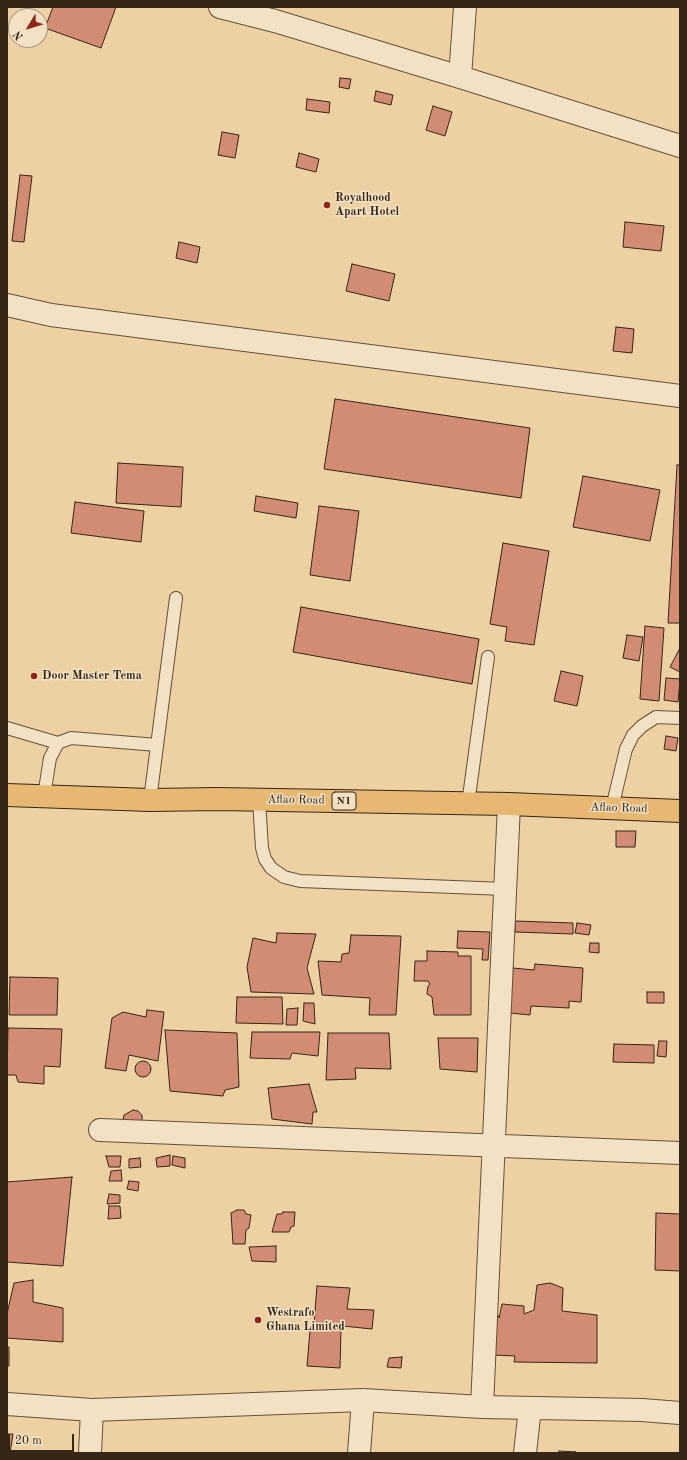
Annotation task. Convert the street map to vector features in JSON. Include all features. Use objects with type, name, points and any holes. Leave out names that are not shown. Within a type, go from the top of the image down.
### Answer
[{"type":"highway","name":"Aflao Road","points":[[7,795],[150,800],[259,800],[509,804],[680,811]]},
{"type":"street","points":[[220,7],[277,14],[460,77],[680,146]]},
{"type":"street","points":[[460,77],[465,7]]},
{"type":"street","points":[[7,305],[51,316],[680,396]]},
{"type":"street","points":[[482,1407],[492,1146],[509,804]]},
{"type":"street","points":[[100,1130],[680,1153]]},
{"type":"street","points":[[359,1453],[363,1400]]},
{"type":"street","points":[[7,1404],[92,1410],[363,1400],[482,1407],[680,1413]]},
{"type":"street","points":[[525,1453],[530,1408]]},
{"type":"street","points":[[90,1453],[92,1410]]},
{"type":"lane","points":[[150,800],[176,598]]},
{"type":"lane","points":[[468,804],[488,657]]},
{"type":"lane","points":[[612,808],[626,749],[633,735],[642,726],[656,717],[680,718]]},
{"type":"lane","points":[[7,728],[58,743],[72,738],[157,745]]},
{"type":"lane","points":[[44,796],[50,758],[58,743]]},
{"type":"lane","points":[[259,800],[262,848],[265,859],[271,868],[284,877],[300,881],[505,889]]},
{"type":"building","points":[[53,7],[116,7],[101,48],[48,29],[48,20]]},
{"type":"building","points":[[340,78],[351,79],[349,89],[339,87]]},
{"type":"building","points":[[376,91],[393,95],[391,105],[374,101]]},
{"type":"building","points":[[307,99],[330,102],[329,113],[306,110]]},
{"type":"building","points":[[433,106],[452,112],[445,136],[426,130]]},
{"type":"building","points":[[222,132],[239,135],[235,158],[218,155]]},
{"type":"building","points":[[299,153],[319,159],[316,172],[296,167]]},
{"type":"building","points":[[20,175],[32,176],[24,242],[12,241]]},
{"type":"building","points":[[625,222],[664,226],[661,251],[623,247]]},
{"type":"building","points":[[179,242],[200,247],[197,263],[176,258]]},
{"type":"building","points":[[352,264],[395,274],[389,301],[346,291]]},
{"type":"building","points":[[616,327],[634,329],[632,353],[613,351]]},
{"type":"building","points":[[335,399],[530,428],[521,498],[324,469]]},
{"type":"building","points":[[118,463],[183,467],[181,507],[116,503]]},
{"type":"building","points":[[677,465],[680,465],[680,623],[668,623]]},
{"type":"building","points":[[583,476],[660,490],[650,541],[573,527]]},
{"type":"building","points":[[256,496],[298,503],[296,518],[254,511]]},
{"type":"building","points":[[75,502],[144,511],[141,542],[71,533]]},
{"type":"building","points":[[319,506],[359,511],[350,581],[310,575]]},
{"type":"building","points":[[503,543],[549,551],[534,645],[505,641],[507,627],[490,624]]},
{"type":"building","points":[[301,607],[479,639],[472,684],[293,652]]},
{"type":"building","points":[[645,626],[664,628],[659,701],[640,699]]},
{"type":"building","points":[[627,635],[643,637],[639,661],[623,658]]},
{"type":"building","points":[[680,648],[680,672],[670,667]]},
{"type":"building","points":[[561,671],[583,676],[577,706],[554,701]]},
{"type":"building","points":[[666,678],[680,679],[678,702],[664,700]]},
{"type":"building","points":[[666,736],[678,738],[676,751],[664,749]]},
{"type":"building","points":[[616,831],[636,831],[635,847],[616,847]]},
{"type":"building","points":[[515,921],[573,923],[573,934],[515,932]]},
{"type":"building","points":[[577,923],[591,925],[589,935],[575,933]]},
{"type":"building","points":[[458,931],[490,932],[488,960],[482,960],[483,949],[457,948]]},
{"type":"building","points":[[277,933],[316,934],[307,968],[314,994],[251,992],[247,967],[253,938],[276,943]]},
{"type":"building","points":[[351,935],[401,936],[396,1015],[369,1015],[370,998],[322,995],[318,961],[341,962],[342,954],[349,953]]},
{"type":"building","points":[[590,943],[599,943],[599,953],[589,952]]},
{"type":"building","points":[[427,951],[458,952],[458,956],[471,956],[471,1015],[434,1015],[432,997],[427,994],[428,986],[430,984],[428,981],[414,981],[415,961],[427,961]]},
{"type":"building","points":[[535,964],[583,968],[581,1002],[569,1001],[569,1008],[531,1006],[530,1015],[510,1013],[513,968],[534,970]]},
{"type":"building","points":[[10,977],[58,978],[57,1015],[9,1015]]},
{"type":"building","points":[[647,992],[664,992],[664,1003],[647,1003]]},
{"type":"building","points":[[237,997],[282,997],[283,1024],[236,1023]]},
{"type":"building","points":[[304,1003],[314,1003],[315,1024],[303,1021]]},
{"type":"building","points":[[298,1008],[297,1025],[286,1025],[287,1009]]},
{"type":"building","points":[[147,1010],[164,1012],[158,1061],[129,1055],[126,1071],[105,1068],[112,1018],[123,1012],[146,1017]]},
{"type":"building","points":[[8,1028],[62,1029],[60,1067],[44,1066],[44,1084],[18,1082],[16,1075],[7,1075]]},
{"type":"building","points":[[165,1030],[237,1033],[239,1087],[225,1090],[223,1096],[170,1091]]},
{"type":"building","points":[[252,1032],[320,1032],[318,1056],[292,1053],[290,1059],[250,1058]]},
{"type":"building","points":[[328,1033],[389,1033],[391,1069],[355,1068],[356,1079],[326,1080]]},
{"type":"building","points":[[438,1038],[478,1038],[477,1072],[440,1069]]},
{"type":"building","points":[[659,1041],[667,1041],[666,1057],[657,1056]]},
{"type":"building","points":[[614,1044],[654,1045],[654,1063],[613,1062]]},
{"type":"building","points":[[143,1061],[149,1063],[151,1069],[149,1075],[143,1077],[137,1075],[135,1069],[137,1063]]},
{"type":"building","points":[[309,1084],[317,1112],[313,1112],[312,1124],[272,1119],[268,1088]]},
{"type":"building","points":[[133,1110],[138,1111],[142,1115],[142,1125],[123,1120],[124,1115]]},
{"type":"building","points":[[170,1155],[170,1166],[157,1167],[156,1158]]},
{"type":"building","points":[[106,1156],[121,1156],[120,1167],[109,1167]]},
{"type":"building","points":[[173,1156],[185,1158],[185,1168],[172,1165]]},
{"type":"building","points":[[140,1158],[141,1167],[129,1168],[129,1159]]},
{"type":"building","points":[[121,1170],[122,1181],[109,1181],[111,1171]]},
{"type":"building","points":[[72,1177],[63,1266],[7,1262],[7,1182]]},
{"type":"building","points":[[129,1181],[139,1182],[138,1191],[127,1189]]},
{"type":"building","points":[[109,1194],[120,1195],[120,1203],[107,1204]]},
{"type":"building","points":[[109,1206],[120,1206],[121,1218],[108,1219]]},
{"type":"building","points":[[237,1210],[244,1210],[246,1214],[251,1215],[249,1228],[246,1230],[245,1244],[233,1244],[231,1213]]},
{"type":"building","points":[[283,1212],[295,1212],[294,1226],[291,1227],[289,1232],[272,1232],[277,1214],[282,1214]]},
{"type":"building","points":[[656,1213],[680,1214],[680,1271],[655,1270]]},
{"type":"building","points":[[276,1246],[276,1262],[252,1261],[249,1247]]},
{"type":"building","points":[[33,1280],[33,1302],[63,1308],[63,1342],[7,1338],[7,1314],[14,1283]]},
{"type":"building","points":[[550,1283],[563,1288],[562,1311],[597,1315],[597,1363],[514,1362],[515,1356],[494,1355],[496,1311],[499,1318],[502,1304],[524,1306],[524,1314],[534,1310],[537,1285]]},
{"type":"building","points":[[317,1286],[350,1288],[347,1309],[374,1310],[372,1329],[314,1323]]},
{"type":"building","points":[[341,1329],[340,1368],[307,1366],[310,1330]]},
{"type":"building","points":[[7,1347],[9,1347],[9,1366],[7,1366]]},
{"type":"building","points":[[402,1357],[401,1368],[387,1367],[389,1358]]},
{"type":"building","points":[[7,1434],[13,1434],[10,1453],[7,1453]]},
{"type":"building","points":[[559,1451],[576,1452],[559,1453]]},
{"type":"place","name":"Royalhood Apart Hotel","points":[[327,205]]},
{"type":"place","name":"Door Master Tema","points":[[34,676]]},
{"type":"place","name":"Westrafo Ghana Limited","points":[[258,1320]]}]
